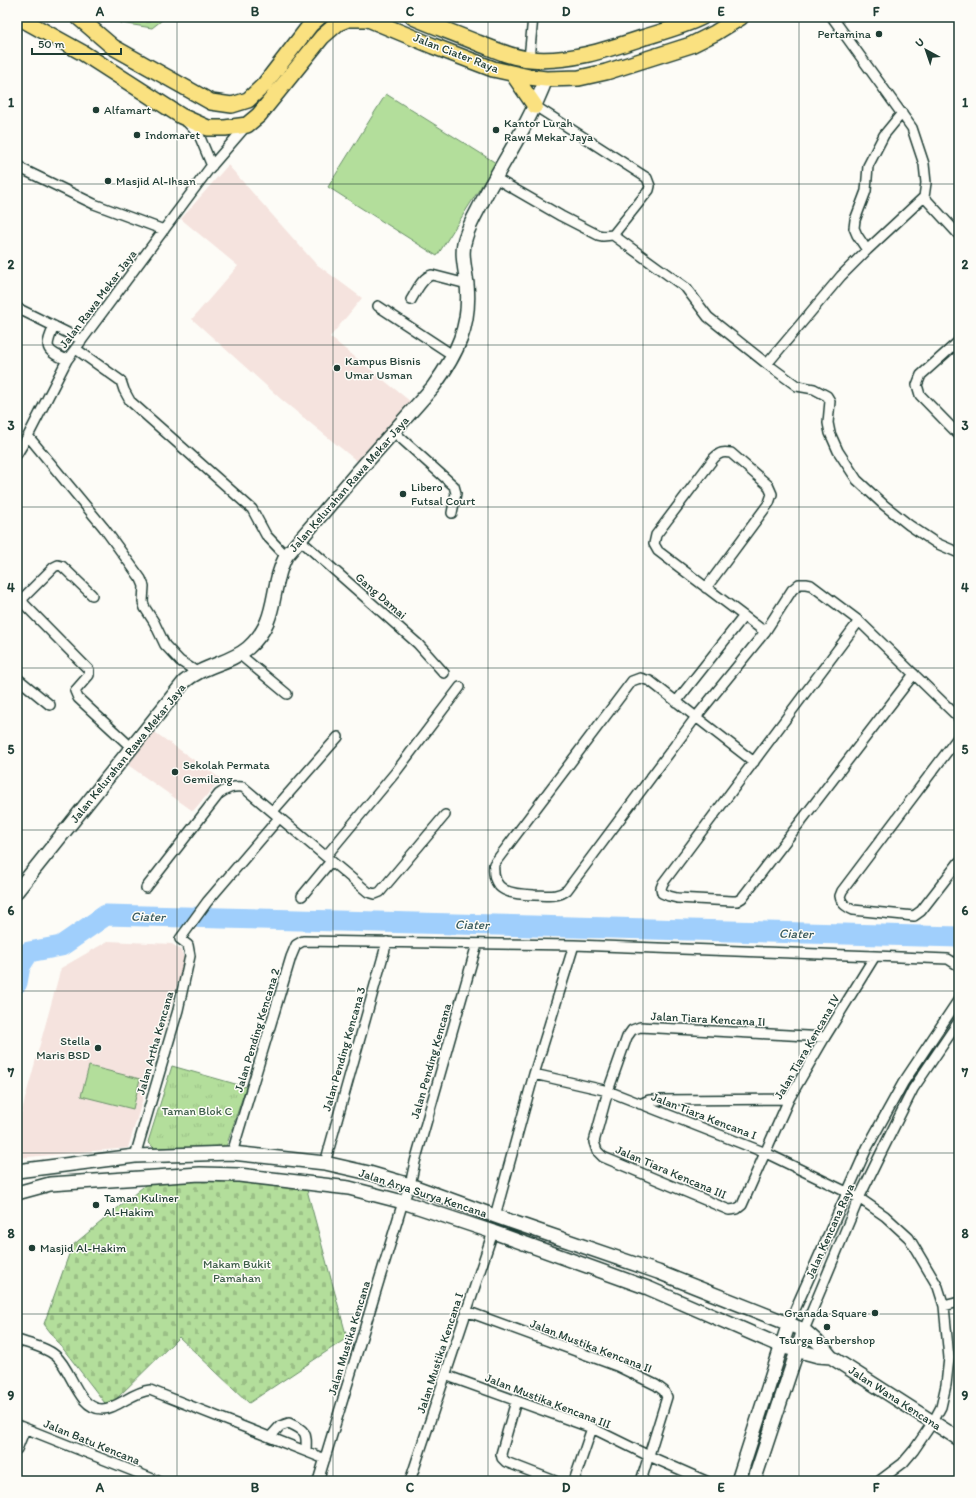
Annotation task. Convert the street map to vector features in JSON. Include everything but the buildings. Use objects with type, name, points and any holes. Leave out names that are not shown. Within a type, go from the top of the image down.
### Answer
[{"type":"main road","points":[[18,17],[83,53],[181,116],[208,128],[225,128],[247,125]]},
{"type":"main road","points":[[78,17],[113,47],[211,102],[232,105],[248,100],[264,85],[311,24],[319,17]]},
{"type":"main road","name":"Jalan Ciater Raya","points":[[413,17],[495,50],[529,59],[558,59],[579,56],[628,43],[688,24],[702,17]]},
{"type":"main road","name":"Jalan Ciater Raya","points":[[247,125],[259,115],[322,37],[338,23],[348,19],[359,18],[373,20],[493,69],[513,74],[546,79],[579,78],[606,72],[691,45],[715,33],[741,17]]},
{"type":"main road","points":[[513,74],[535,106]]},
{"type":"street","points":[[529,59],[533,17]]},
{"type":"street","points":[[767,364],[825,293],[867,250],[924,197],[926,183],[924,164],[912,128],[832,17]]},
{"type":"street","name":"Jalan Kelurahan Rawa Mekar Jaya","points":[[17,891],[184,682],[197,672],[239,654],[248,648],[257,638],[270,616],[280,572],[286,556],[299,539],[433,387],[454,356],[463,335],[468,301],[463,256],[465,236],[535,106],[546,79]]},
{"type":"street","points":[[535,106],[646,178],[650,186],[649,190],[613,235]]},
{"type":"street","points":[[867,250],[854,228],[855,220],[866,191],[868,166],[884,135],[902,113]]},
{"type":"street","points":[[181,116],[199,135],[212,166]]},
{"type":"street","name":"Jalan Rawa Mekar Jaya","points":[[17,454],[28,436],[66,360],[76,349],[212,166],[247,125]]},
{"type":"street","points":[[17,164],[22,168],[94,204],[164,230]]},
{"type":"street","points":[[495,178],[561,216],[598,235],[613,235],[686,288],[708,317],[767,364],[797,386],[814,389],[827,396],[830,401],[828,423],[830,433],[838,451],[857,480],[884,505],[909,525],[936,544],[959,553]]},
{"type":"street","points":[[924,197],[959,235]]},
{"type":"street","points":[[411,300],[425,279],[432,275],[466,284]]},
{"type":"street","points":[[378,306],[454,356]]},
{"type":"street","points":[[17,308],[82,340]]},
{"type":"street","points":[[54,326],[47,342],[49,350],[53,354],[66,360]]},
{"type":"street","points":[[959,341],[921,374],[917,385],[920,395],[959,434]]},
{"type":"street","points":[[76,349],[121,380],[130,401],[252,509],[266,534],[286,556]]},
{"type":"street","points":[[394,432],[454,486],[456,493],[452,513]]},
{"type":"street","points":[[28,436],[104,528],[141,579],[144,586],[143,602],[145,608],[154,622],[165,645],[180,661],[197,672]]},
{"type":"street","points":[[706,588],[769,504],[772,494],[768,485],[731,453],[725,452],[721,452],[714,458],[654,539],[654,544],[658,551],[706,588],[765,632]]},
{"type":"street","name":"Gang Damai","points":[[299,539],[418,644],[444,673]]},
{"type":"street","points":[[92,595],[62,566],[58,565],[54,567],[26,595],[23,601],[24,604],[89,670],[89,675],[76,691],[78,698],[131,747]]},
{"type":"street","points":[[754,762],[696,717],[650,682],[640,678],[632,681],[494,864],[493,874],[502,888],[512,894],[556,896],[567,890],[696,717],[765,632],[796,586],[802,584],[811,585],[859,621],[959,718]]},
{"type":"street","points":[[676,702],[744,616]]},
{"type":"street","points":[[859,621],[663,883],[661,888],[662,893],[677,898],[732,901],[737,901],[742,898],[914,674]]},
{"type":"street","points":[[239,654],[287,694]]},
{"type":"street","points":[[17,678],[50,705]]},
{"type":"street","points":[[302,896],[329,858],[460,686]]},
{"type":"street","points":[[959,736],[842,891],[840,896],[841,901],[853,910],[914,916],[921,911],[959,862]]},
{"type":"street","points":[[276,814],[338,737]]},
{"type":"street","points":[[146,888],[219,794],[227,788],[235,786],[243,788],[368,892],[375,894],[380,892],[445,815]]},
{"type":"street","name":"Jalan Artha Kencana","points":[[135,1156],[178,1010],[190,956],[188,945],[182,937],[201,910],[276,814]]},
{"type":"street","name":"Jalan Pending Kencana 2","points":[[232,1153],[291,956],[296,945],[303,941],[387,942]]},
{"type":"street","points":[[387,942],[574,945],[948,959],[959,966]]},
{"type":"street","name":"Jalan Pending Kencana 3","points":[[325,1163],[387,942]]},
{"type":"street","name":"Jalan Pending Kencana","points":[[403,1202],[410,1185],[415,1162],[477,944]]},
{"type":"street","points":[[494,1216],[534,1074],[574,945]]},
{"type":"street","name":"Jalan Tiara Kencana IV","points":[[766,1153],[789,1099],[875,956]]},
{"type":"street","name":"Jalan Kencana Raya","points":[[738,1481],[789,1323],[867,1148],[903,1083],[959,999]]},
{"type":"street","name":"Jalan Kencana Raya","points":[[754,1481],[804,1330],[859,1198],[913,1089],[959,1021]]},
{"type":"street","name":"Jalan Tiara Kencana II","points":[[608,1091],[626,1036],[632,1030],[640,1027],[825,1037]]},
{"type":"street","name":"Jalan Tiara Kencana I","points":[[534,1074],[608,1091],[766,1153],[859,1198],[885,1216],[908,1238],[938,1287],[944,1306],[949,1358],[946,1385],[941,1407],[933,1422],[914,1450],[902,1463],[879,1481]]},
{"type":"street","name":"Jalan Tiara Kencana III","points":[[608,1091],[594,1142],[597,1151],[603,1157],[729,1210],[737,1209],[742,1204],[766,1153]]},
{"type":"street","points":[[640,1104],[649,1100],[789,1099]]},
{"type":"street","name":"Jalan Arya Surya Kencana","points":[[17,1171],[135,1156],[232,1153],[325,1163],[369,1173],[410,1185],[494,1216],[658,1272],[804,1330]]},
{"type":"street","name":"Jalan Arya Surya Kencana","points":[[17,1193],[50,1184],[200,1174],[239,1175],[349,1188],[403,1202],[493,1232],[648,1288],[781,1346],[797,1351]]},
{"type":"street","name":"Jalan Mustika Kencana","points":[[318,1481],[403,1202]]},
{"type":"street","name":"Jalan Mustika Kencana I","points":[[410,1481],[493,1232]]},
{"type":"street","points":[[944,1306],[959,1302]]},
{"type":"street","name":"Jalan Mustika Kencana II","points":[[466,1311],[617,1366],[656,1385],[664,1391],[667,1397],[641,1481]]},
{"type":"street","name":"Jalan Wana Kencana","points":[[804,1330],[823,1347],[831,1357],[959,1439]]},
{"type":"street","points":[[17,1340],[54,1354],[61,1361],[82,1398],[94,1408],[108,1409],[142,1391],[150,1390],[325,1459]]},
{"type":"street","name":"Jalan Wana Kencana","points":[[797,1351],[818,1356],[831,1357]]},
{"type":"street","name":"Jalan Mustika Kencana III","points":[[445,1375],[592,1428],[649,1456],[706,1481]]},
{"type":"street","points":[[516,1401],[501,1454],[502,1458],[506,1462],[555,1481]]},
{"type":"street","points":[[270,1437],[280,1426],[288,1423],[300,1429],[307,1438],[306,1452]]},
{"type":"street","points":[[17,1449],[21,1427]]},
{"type":"street","name":"Jalan Batu Kencana","points":[[21,1427],[158,1481]]},
{"type":"street","points":[[574,1481],[592,1428]]},
{"type":"shaded area","points":[[228,165],[315,263],[362,298],[330,337],[411,402],[358,462],[282,400],[192,319],[238,266],[181,219]]},
{"type":"shaded area","name":"Sekolah Permata Gemilang","points":[[153,731],[221,779],[193,811],[128,765]]},
{"type":"shaded area","name":"Stella Maris BSD","points":[[108,941],[172,944],[180,949],[185,959],[128,1148],[17,1158],[17,1128],[61,968]]},
{"type":"green space","points":[[115,17],[166,17],[152,28],[121,23]]},
{"type":"green space","points":[[386,94],[496,163],[437,256],[328,187]]},
{"type":"green space","points":[[89,1066],[140,1079],[133,1109],[81,1096]]},
{"type":"green space","name":"Taman Blok C","points":[[172,1066],[246,1087],[226,1147],[154,1148],[148,1142]]},
{"type":"green space","name":"Makam Bukit Pamahan","points":[[201,1178],[307,1190],[347,1338],[249,1403],[179,1337],[108,1407],[44,1324],[72,1246],[149,1182]]},
{"type":"waterway","name":"Ciater","points":[[17,983],[20,966],[29,952],[61,946],[106,915],[959,937]]},
{"type":"place","name":"Pertamina","points":[[879,34]]},
{"type":"place","name":"Alfamart","points":[[96,110]]},
{"type":"place","name":"Kantor Lurah Rawa Mekar Jaya","points":[[496,130]]},
{"type":"place","name":"Indomaret","points":[[137,135]]},
{"type":"place","name":"Masjid Al-Ihsan","points":[[108,181]]},
{"type":"place","name":"Kampus Bisnis Umar Usman","points":[[337,368]]},
{"type":"place","name":"Libero Futsal Court","points":[[403,494]]},
{"type":"place","name":"Sekolah Permata Gemilang","points":[[175,772]]},
{"type":"place","name":"Stella Maris BSD","points":[[98,1048]]},
{"type":"place","name":"Taman Kuliner Al-Hakim","points":[[96,1205]]},
{"type":"place","name":"Masjid Al-Hakim","points":[[32,1248]]},
{"type":"place","name":"Granada Square","points":[[875,1313]]},
{"type":"place","name":"Tsurga Barbershop","points":[[827,1327]]}]
